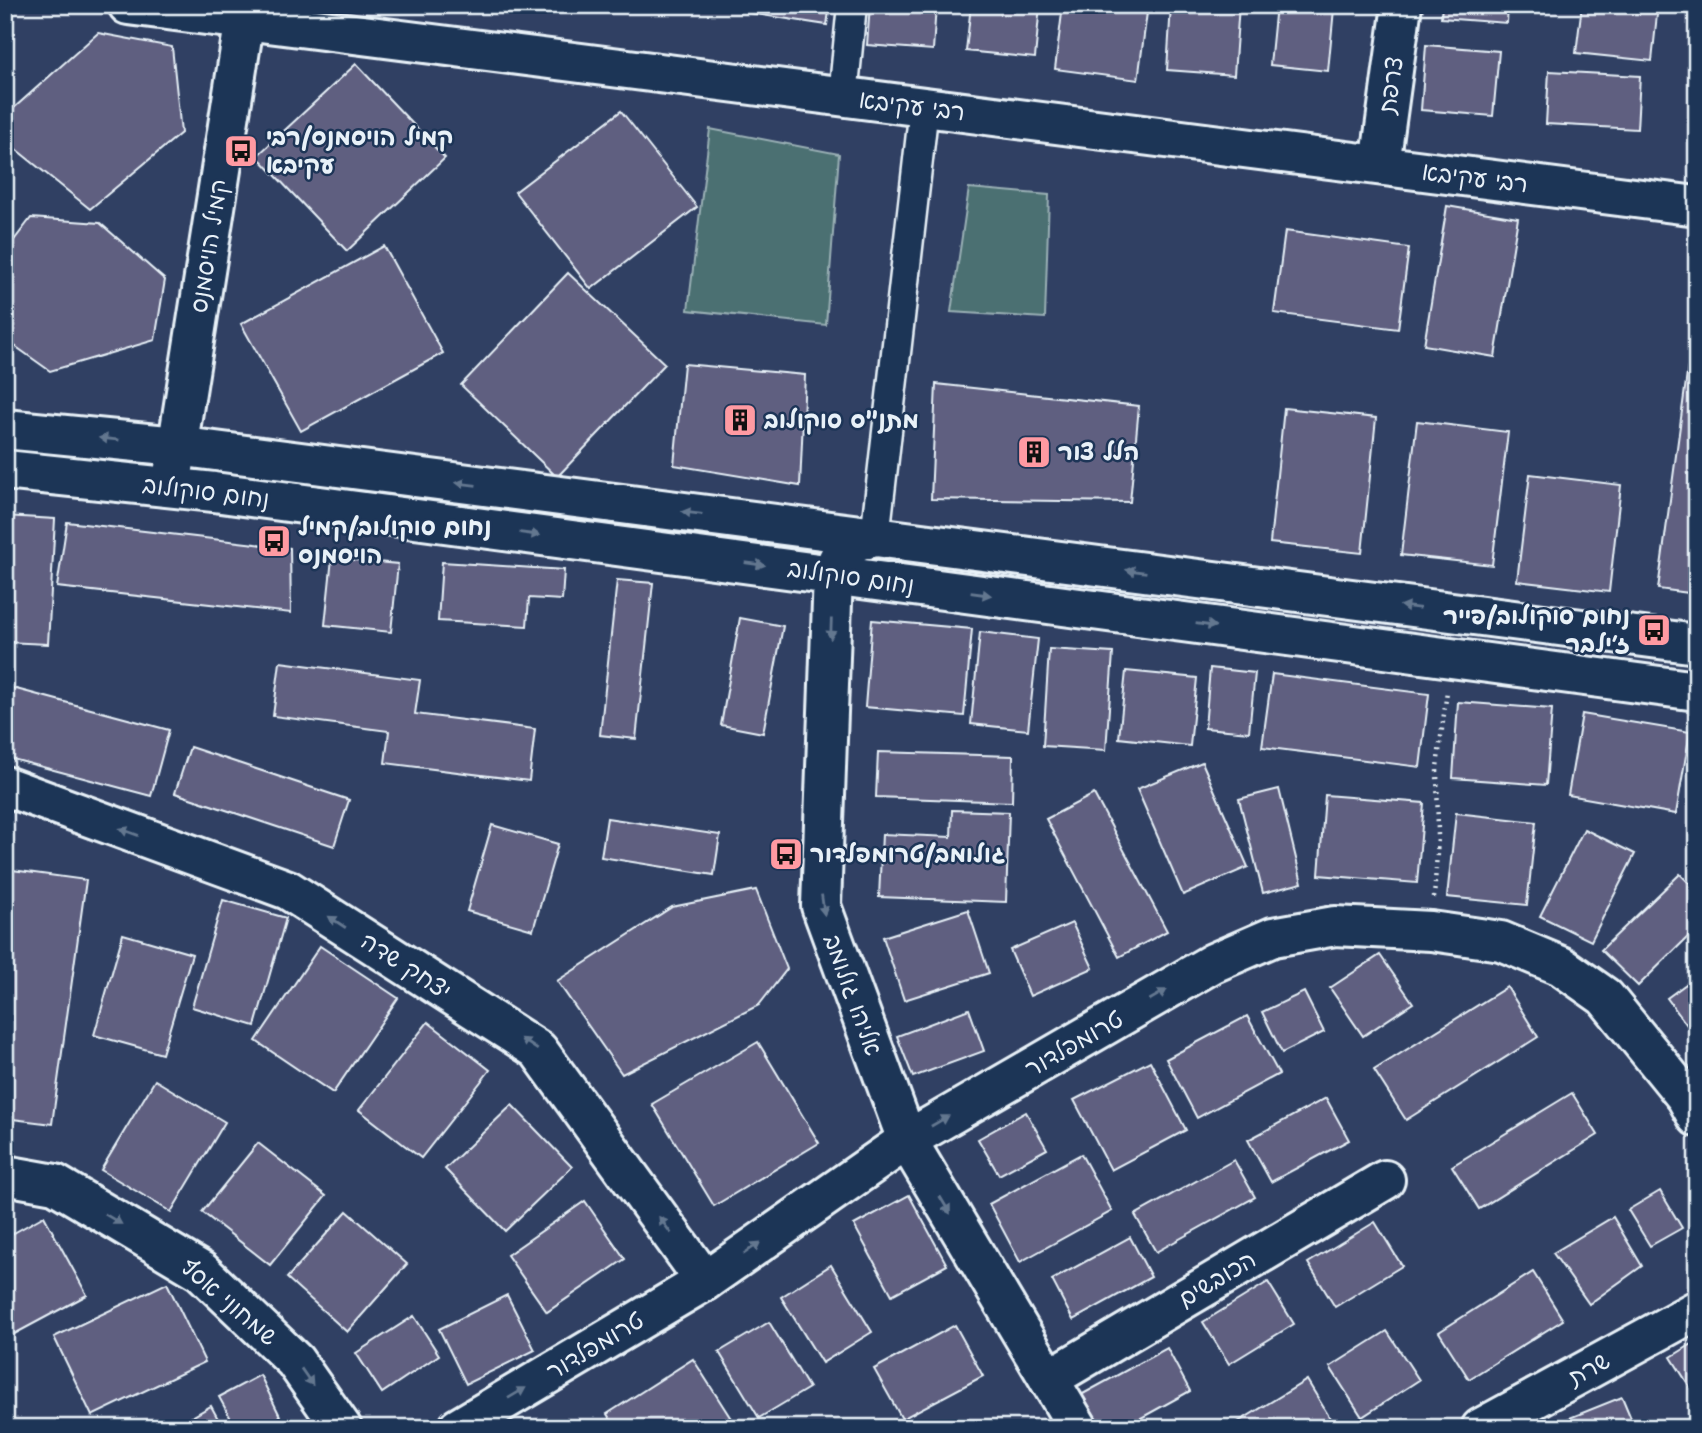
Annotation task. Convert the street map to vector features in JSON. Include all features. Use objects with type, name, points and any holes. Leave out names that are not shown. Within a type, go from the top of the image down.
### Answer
[{"type":"street","name":"רבי עקיבא","points":[[128,5],[247,13],[843,97],[1697,206]]},
{"type":"street","points":[[843,97],[852,5]]},
{"type":"street","name":"צרפת","points":[[1380,165],[1402,5]]},
{"type":"street","name":"קמיל הויסמנס","points":[[171,487],[247,13]]},
{"type":"street","points":[[875,537],[924,107]]},
{"type":"street","name":"נחום סוקולוב","points":[[5,429],[177,446],[1697,644]]},
{"type":"street","name":"נחום סוקולוב","points":[[5,470],[171,487],[1697,691]]},
{"type":"street","name":"אליהו גולומב","points":[[875,537],[850,543],[837,557],[833,574],[821,906],[907,1140],[1078,1428]]},
{"type":"street","name":"יצחק שדה","points":[[5,786],[288,890],[538,1050],[705,1281]]},
{"type":"street","name":"טרומפלדור","points":[[458,1428],[705,1281],[907,1140],[1213,963],[1273,937],[1335,926],[1431,932],[1501,941],[1561,966],[1605,997],[1686,1097],[1697,1117]]},
{"type":"street","name":"שמחוני אסף","points":[[5,1175],[55,1184],[201,1271],[295,1360],[342,1428]]},
{"type":"street","name":"הכובשים","points":[[1049,1379],[1385,1180]]},
{"type":"street","name":"שרת","points":[[1482,1428],[1697,1310]]},
{"type":"path","points":[[1431,932],[1438,838],[1437,767],[1452,659]]},
{"type":"green space","points":[[710,129],[839,154],[826,325],[688,310]]},
{"type":"green space","points":[[969,188],[1049,195],[1045,318],[951,312]]},
{"type":"building","points":[[750,5],[830,5],[827,25],[749,13]]},
{"type":"building","points":[[870,5],[936,5],[933,50],[867,45]]},
{"type":"building","points":[[971,5],[1040,5],[1035,58],[966,51]]},
{"type":"building","points":[[1063,5],[1148,5],[1138,80],[1055,69]]},
{"type":"building","points":[[1171,5],[1239,5],[1234,75],[1167,70]]},
{"type":"building","points":[[1276,5],[1334,9],[1328,71],[1270,65]]},
{"type":"building","points":[[1442,5],[1508,5],[1507,23],[1441,18]]},
{"type":"building","points":[[1582,5],[1658,5],[1652,61],[1576,53]]},
{"type":"building","points":[[98,33],[172,47],[181,133],[90,209],[7,142],[5,116]]},
{"type":"building","points":[[1426,45],[1499,51],[1493,116],[1421,110]]},
{"type":"building","points":[[356,64],[445,158],[347,251],[257,156]]},
{"type":"building","points":[[1549,71],[1640,76],[1637,129],[1546,124]]},
{"type":"building","points":[[621,111],[697,207],[591,289],[515,192]]},
{"type":"building","points":[[1447,206],[1518,218],[1495,357],[1424,345]]},
{"type":"building","points":[[31,218],[100,223],[165,280],[155,340],[50,371],[5,339],[5,252]]},
{"type":"building","points":[[1285,231],[1409,248],[1398,329],[1274,313]]},
{"type":"building","points":[[384,246],[443,353],[301,431],[241,324]]},
{"type":"building","points":[[568,273],[665,364],[557,477],[461,385]]},
{"type":"building","points":[[1691,344],[1697,345],[1697,594],[1658,589]]},
{"type":"building","name":"מתנ\"ס סוקולוב","points":[[684,364],[805,375],[800,486],[674,465]]},
{"type":"building","name":"הלל צור","points":[[936,384],[1139,406],[1130,502],[931,499]]},
{"type":"building","points":[[1284,408],[1376,418],[1362,553],[1270,543]]},
{"type":"building","points":[[1417,421],[1508,432],[1492,565],[1401,555]]},
{"type":"building","points":[[1530,474],[1621,485],[1609,592],[1517,581]]},
{"type":"building","points":[[5,516],[55,519],[48,644],[5,642]]},
{"type":"building","points":[[67,522],[290,548],[291,613],[57,587]]},
{"type":"building","points":[[332,558],[398,564],[391,632],[325,625]]},
{"type":"building","points":[[442,562],[564,570],[562,600],[529,598],[527,626],[438,621]]},
{"type":"building","points":[[617,580],[653,583],[636,739],[600,735]]},
{"type":"building","points":[[740,618],[783,626],[763,733],[721,725]]},
{"type":"building","points":[[872,620],[972,629],[964,716],[865,707]]},
{"type":"building","points":[[980,632],[1038,639],[1028,730],[971,724]]},
{"type":"building","points":[[1049,649],[1113,653],[1106,750],[1043,746]]},
{"type":"building","points":[[280,662],[420,680],[415,714],[535,729],[529,781],[385,763],[389,731],[273,716]]},
{"type":"building","points":[[1210,668],[1255,673],[1249,732],[1205,728]]},
{"type":"building","points":[[1126,671],[1197,678],[1190,746],[1119,738]]},
{"type":"building","points":[[1272,674],[1429,694],[1420,767],[1262,747]]},
{"type":"building","points":[[5,686],[169,730],[151,796],[5,757]]},
{"type":"building","points":[[1458,702],[1552,709],[1546,785],[1453,778]]},
{"type":"building","points":[[1582,714],[1690,732],[1676,814],[1568,795]]},
{"type":"building","points":[[190,747],[349,800],[334,846],[175,793]]},
{"type":"building","points":[[878,752],[1013,756],[1012,802],[876,797]]},
{"type":"building","points":[[1202,762],[1248,867],[1183,895],[1137,789]]},
{"type":"building","points":[[1279,789],[1302,883],[1263,893],[1239,799]]},
{"type":"building","points":[[1094,794],[1167,931],[1119,957],[1046,819]]},
{"type":"building","points":[[1325,795],[1424,803],[1417,883],[1319,875]]},
{"type":"building","points":[[952,810],[1009,812],[1006,902],[879,897],[882,834],[951,837]]},
{"type":"building","points":[[1456,813],[1536,822],[1527,905],[1447,897]]},
{"type":"building","points":[[607,818],[720,835],[714,875],[601,857]]},
{"type":"building","points":[[492,825],[558,844],[533,930],[467,911]]},
{"type":"building","points":[[1584,829],[1635,854],[1591,941],[1540,916]]},
{"type":"building","points":[[5,869],[86,880],[52,1124],[5,1118]]},
{"type":"building","points":[[1680,874],[1697,891],[1697,928],[1638,986],[1601,950]]},
{"type":"building","points":[[756,890],[787,969],[759,1005],[622,1074],[557,981],[672,907]]},
{"type":"building","points":[[223,900],[286,918],[255,1026],[192,1007]]},
{"type":"building","points":[[968,910],[989,973],[904,1000],[883,937]]},
{"type":"building","points":[[1072,923],[1093,968],[1030,996],[1010,950]]},
{"type":"building","points":[[123,934],[192,954],[162,1054],[94,1035]]},
{"type":"building","points":[[320,946],[398,998],[333,1093],[256,1041]]},
{"type":"building","points":[[1380,955],[1413,1003],[1363,1036],[1330,988]]},
{"type":"building","points":[[1697,976],[1697,1034],[1695,1036],[1667,998]]},
{"type":"building","points":[[1507,987],[1538,1037],[1406,1120],[1374,1070]]},
{"type":"building","points":[[1304,992],[1324,1032],[1282,1053],[1262,1012]]},
{"type":"building","points":[[969,1009],[984,1051],[913,1077],[897,1036]]},
{"type":"building","points":[[1247,1016],[1279,1074],[1197,1118],[1166,1059]]},
{"type":"building","points":[[428,1022],[490,1070],[421,1158],[359,1110]]},
{"type":"building","points":[[758,1042],[819,1143],[714,1206],[652,1104]]},
{"type":"building","points":[[1150,1061],[1186,1130],[1111,1170],[1074,1100]]},
{"type":"building","points":[[155,1080],[225,1122],[171,1212],[101,1170]]},
{"type":"building","points":[[1572,1093],[1598,1135],[1479,1209],[1452,1166]]},
{"type":"building","points":[[1326,1098],[1349,1140],[1271,1182],[1248,1140]]},
{"type":"building","points":[[512,1105],[572,1167],[505,1231],[445,1169]]},
{"type":"building","points":[[1026,1112],[1047,1149],[999,1175],[978,1139]]},
{"type":"building","points":[[258,1143],[326,1196],[270,1265],[202,1212]]},
{"type":"building","points":[[1081,1154],[1112,1211],[1020,1262],[989,1204]]},
{"type":"building","points":[[1234,1160],[1255,1197],[1156,1252],[1135,1215]]},
{"type":"building","points":[[1660,1191],[1682,1228],[1650,1246],[1628,1210]]},
{"type":"building","points":[[909,1195],[947,1265],[892,1295],[854,1225]]},
{"type":"building","points":[[585,1201],[625,1259],[547,1312],[507,1255]]},
{"type":"building","points":[[347,1211],[407,1264],[347,1332],[287,1278]]},
{"type":"building","points":[[44,1216],[87,1295],[5,1339],[5,1238]]},
{"type":"building","points":[[1613,1217],[1642,1266],[1589,1304],[1553,1253]]},
{"type":"building","points":[[1375,1222],[1402,1266],[1335,1307],[1308,1263]]},
{"type":"building","points":[[1130,1237],[1151,1277],[1073,1320],[1052,1280]]},
{"type":"building","points":[[831,1265],[872,1332],[822,1363],[781,1297]]},
{"type":"building","points":[[1533,1272],[1563,1320],[1469,1379],[1439,1332]]},
{"type":"building","points":[[1268,1282],[1294,1324],[1229,1364],[1203,1322]]},
{"type":"building","points":[[167,1283],[205,1362],[92,1416],[54,1337]]},
{"type":"building","points":[[507,1295],[535,1350],[466,1384],[439,1329]]},
{"type":"building","points":[[414,1316],[439,1355],[382,1393],[356,1353]]},
{"type":"building","points":[[769,1322],[809,1388],[759,1418],[719,1352]]},
{"type":"building","points":[[955,1325],[983,1376],[902,1419],[874,1369]]},
{"type":"building","points":[[1387,1331],[1419,1380],[1362,1417],[1330,1367]]},
{"type":"building","points":[[1697,1341],[1697,1398],[1671,1357]]},
{"type":"building","points":[[1167,1348],[1190,1391],[1123,1428],[1099,1428],[1081,1395]]},
{"type":"building","points":[[693,1359],[737,1428],[616,1428],[607,1414]]},
{"type":"building","points":[[260,1375],[287,1428],[236,1428],[219,1397]]},
{"type":"building","points":[[1307,1380],[1336,1428],[1242,1428],[1238,1422]]},
{"type":"building","points":[[1622,1397],[1635,1428],[1571,1428],[1567,1419]]},
{"type":"building","points":[[211,1406],[223,1428],[173,1428]]},
{"type":"place","name":"קמיל הויסמנס/רבי עקיבא","points":[[241,151]]},
{"type":"place","name":"מתנ\"ס סוקולוב","points":[[740,420]]},
{"type":"place","name":"הלל צור","points":[[1034,452]]},
{"type":"place","name":"נחום סוקולוב/קמיל הויסמנס","points":[[274,541]]},
{"type":"place","name":"נחום סוקולוב/פייר ז׳ילבר","points":[[1654,630]]},
{"type":"place","name":"גולומב/טרומפלדור","points":[[786,854]]}]
